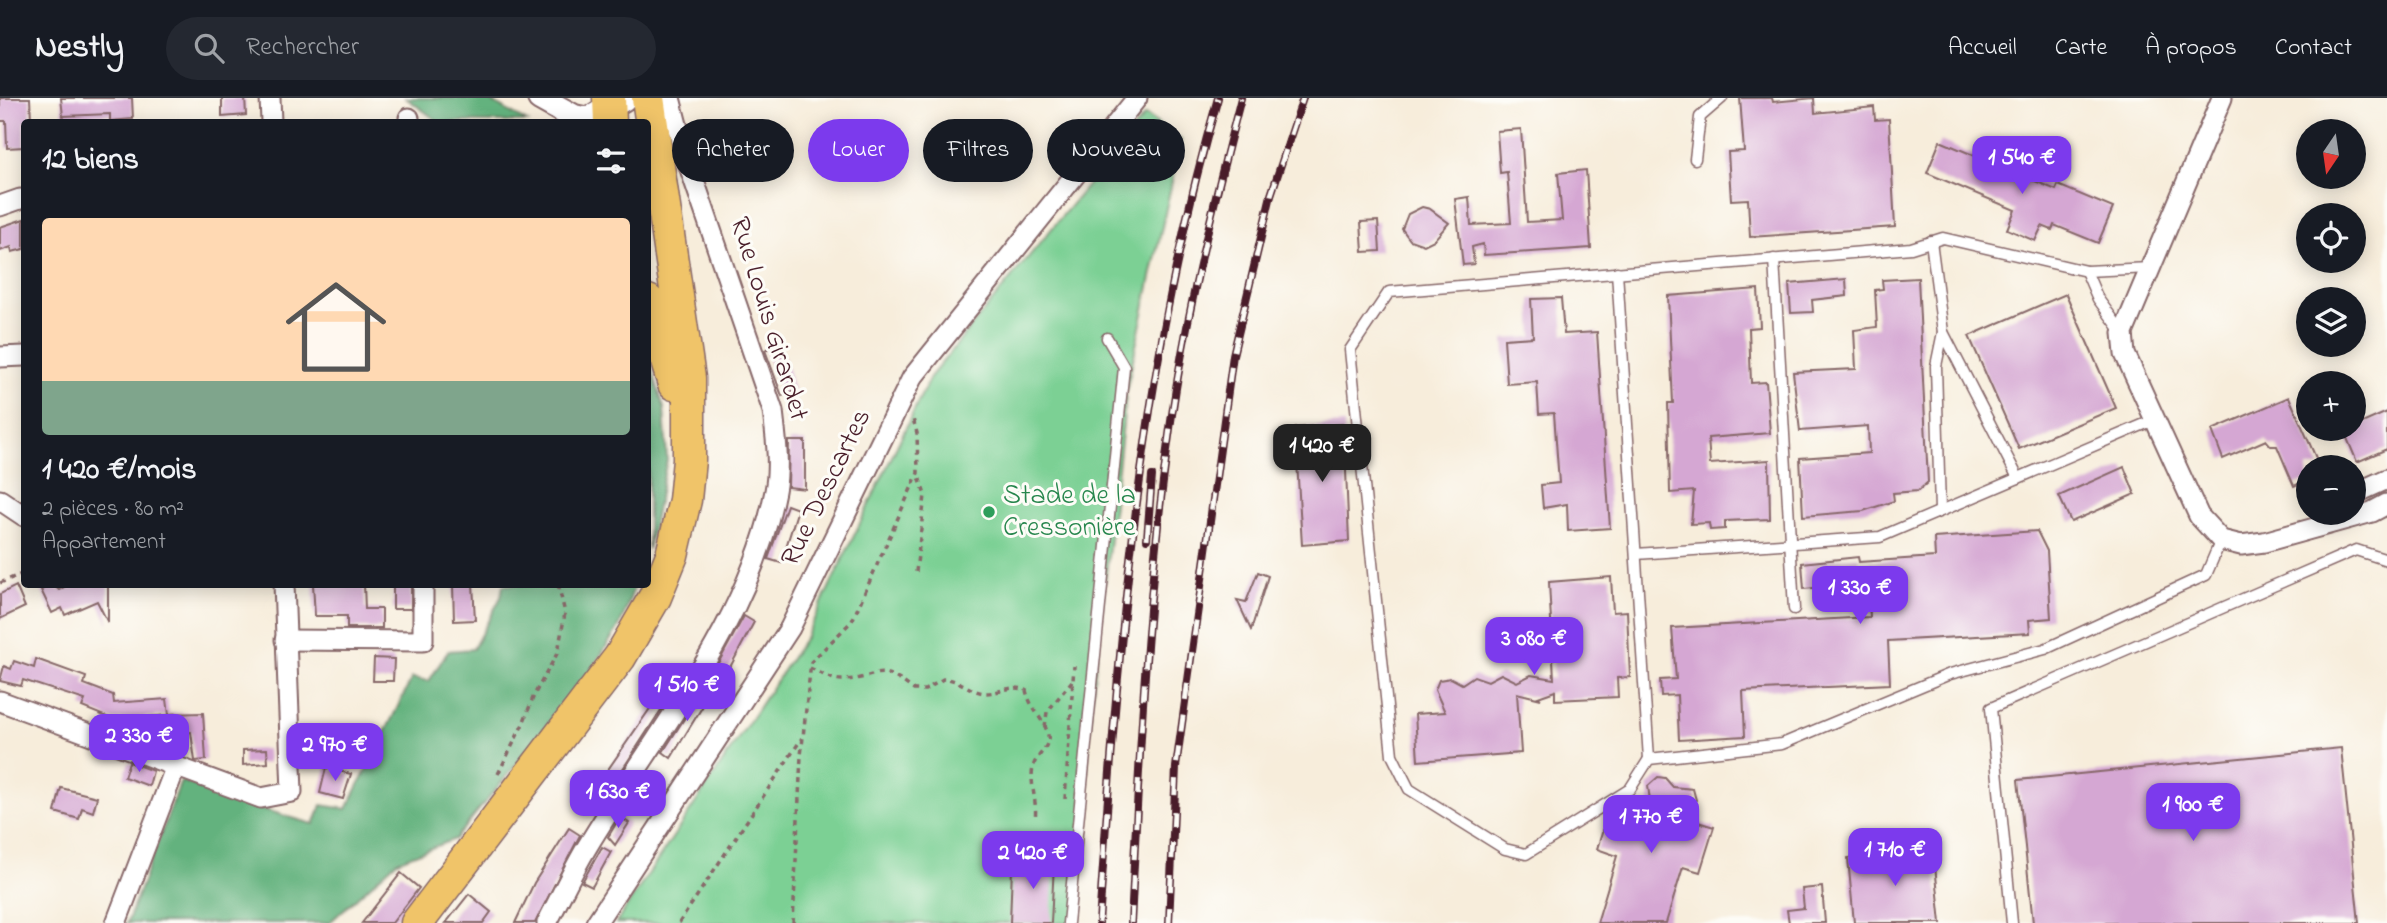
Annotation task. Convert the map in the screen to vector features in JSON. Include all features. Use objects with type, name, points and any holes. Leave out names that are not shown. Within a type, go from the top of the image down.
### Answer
[{"type":"main road","points":[[648,98],[651,119]]},
{"type":"main road","points":[[417,923],[572,723],[626,647],[655,597],[672,555],[685,500],[689,460],[689,378],[651,120]]},
{"type":"main road","points":[[651,310],[687,415]]},
{"type":"street","points":[[270,98],[271,119]]},
{"type":"street","points":[[525,98],[554,119]]},
{"type":"street","points":[[540,98],[574,117],[584,119]]},
{"type":"street","name":"Rue Louis Girardet","points":[[547,923],[586,848],[695,677],[738,601],[753,569],[776,488],[777,449],[773,411],[683,148],[670,98]]},
{"type":"street","name":"Rue Descartes","points":[[596,923],[790,628],[896,407],[931,350],[1137,98]]},
{"type":"street","points":[[2222,98],[2123,333],[2125,354],[2199,516],[2221,540],[2241,545],[2372,512],[2387,504]]},
{"type":"street","points":[[591,119],[609,108]]},
{"type":"street","points":[[0,206],[20,199]]},
{"type":"street","points":[[651,213],[659,262],[678,316]]},
{"type":"street","points":[[0,357],[21,356]]},
{"type":"street","points":[[2366,489],[2387,479]]},
{"type":"street","points":[[0,500],[21,514]]},
{"type":"street","points":[[2287,534],[2302,525]]},
{"type":"street","points":[[0,701],[261,798],[292,792],[284,588]]},
{"type":"street","points":[[285,640],[423,641],[423,588]]},
{"type":"street","points":[[116,923],[176,766]]},
{"type":"lane","points":[[1695,159],[1700,117],[1722,98]]},
{"type":"lane","points":[[1618,272],[1649,759],[1630,789],[1526,854],[1505,849],[1409,789],[1392,755],[1350,349],[1389,292],[1618,272],[1911,248],[1943,238],[2086,271],[2151,268]]},
{"type":"lane","points":[[1931,241],[1943,332],[1936,366],[1940,512]]},
{"type":"lane","points":[[1774,259],[1794,609]]},
{"type":"lane","points":[[2086,271],[2098,299],[2123,333]]},
{"type":"lane","points":[[1943,332],[2018,478]]},
{"type":"lane","points":[[1068,923],[1124,367],[1107,338]]},
{"type":"lane","points":[[1636,554],[1880,537],[2154,419]]},
{"type":"lane","points":[[1649,759],[1782,744],[1950,674],[2045,649],[2206,575],[2221,540]]},
{"type":"lane","points":[[2012,923],[1991,709],[2356,550],[2387,560]]},
{"type":"path","points":[[896,407],[913,419],[918,473],[925,495],[916,572]]},
{"type":"path","points":[[793,923],[803,737],[811,662],[852,621],[918,473]]},
{"type":"path","points":[[0,583],[21,574]]},
{"type":"path","points":[[496,777],[523,724],[534,695],[558,652],[565,613],[559,588]]},
{"type":"path","points":[[1065,800],[1074,666]]},
{"type":"path","points":[[810,668],[841,680],[883,671],[901,679],[914,691],[925,690],[943,678],[962,682],[985,693],[1020,687],[1026,690],[1034,714],[1045,729]]},
{"type":"path","points":[[1035,819],[1031,776],[1034,762],[1047,743],[1047,712],[1074,678]]},
{"type":"path","points":[[680,923],[803,737]]},
{"type":"green space","points":[[406,98],[485,98],[522,119],[435,119]]},
{"type":"green space","name":"Stade de la Cressonière","points":[[1090,182],[1172,182],[1127,387],[1092,699],[1077,923],[616,923],[806,636],[930,377]]},
{"type":"green space","points":[[651,367],[664,408],[667,460],[651,535]]},
{"type":"green space","points":[[502,588],[634,588],[620,625],[583,683],[455,839],[397,861],[329,923],[127,923],[181,781],[314,824],[322,805],[347,809],[412,678],[429,681],[448,651],[473,649],[501,597]]},
{"type":"building","points":[[0,98],[30,98],[31,119],[21,119],[21,147],[7,148],[6,121],[0,121]]},
{"type":"building","points":[[61,98],[132,98],[133,119],[110,119],[110,114],[63,116]]},
{"type":"building","points":[[222,98],[245,98],[246,115],[222,117]]},
{"type":"building","points":[[1740,98],[1772,98],[1773,102],[1814,98],[1815,113],[1874,107],[1875,120],[1889,119],[1895,227],[1750,237],[1748,199],[1731,200],[1728,152],[1744,151]]},
{"type":"building","points":[[1521,129],[1527,222],[1562,220],[1558,173],[1586,170],[1591,248],[1484,255],[1483,244],[1472,247],[1474,264],[1463,265],[1455,199],[1469,197],[1471,225],[1511,223],[1507,172],[1500,173],[1497,131]]},
{"type":"building","points":[[1940,141],[2056,190],[2058,185],[2113,208],[2098,243],[2054,225],[2052,230],[2042,226],[2035,241],[2007,229],[2015,210],[1927,173]]},
{"type":"building","points":[[1422,207],[1430,209],[1449,223],[1434,240],[1424,245],[1410,240],[1402,229],[1408,214]]},
{"type":"building","points":[[21,220],[21,250],[12,252],[11,247],[0,251],[0,227]]},
{"type":"building","points":[[1378,221],[1380,251],[1363,252],[1361,222]]},
{"type":"building","points":[[1918,278],[1928,482],[1918,491],[1893,493],[1894,501],[1863,511],[1803,516],[1800,458],[1869,453],[1868,426],[1800,431],[1793,372],[1856,369],[1854,330],[1877,327],[1875,290],[1883,289],[1882,280]]},
{"type":"building","points":[[1846,279],[1847,296],[1812,300],[1813,312],[1791,313],[1789,284]]},
{"type":"building","points":[[1758,289],[1760,327],[1749,328],[1751,383],[1766,382],[1770,433],[1708,438],[1710,464],[1769,460],[1770,519],[1725,521],[1725,529],[1710,530],[1709,523],[1691,524],[1694,491],[1670,493],[1668,403],[1673,403],[1668,296]]},
{"type":"building","points":[[2066,294],[2116,408],[2019,449],[1969,336]]},
{"type":"building","points":[[1561,298],[1564,334],[1597,332],[1610,528],[1568,531],[1567,504],[1543,508],[1541,485],[1559,483],[1554,413],[1539,414],[1537,382],[1507,384],[1504,339],[1533,337],[1531,299]]},
{"type":"building","points":[[780,342],[794,391],[782,396],[765,350]]},
{"type":"building","points":[[2289,397],[2296,413],[2296,441],[2308,441],[2315,455],[2296,455],[2294,486],[2277,446],[2271,446],[2266,440],[2223,459],[2212,430]]},
{"type":"building","points":[[2387,412],[2387,449],[2366,458],[2366,455],[2354,455],[2348,441],[2366,441],[2366,421]]},
{"type":"building","points":[[1344,424],[1349,541],[1302,545],[1295,428]]},
{"type":"building","points":[[789,441],[805,441],[805,489],[788,487]]},
{"type":"building","points":[[2124,467],[2135,494],[2071,522],[2059,496]]},
{"type":"building","points":[[787,505],[798,509],[781,563],[768,559]]},
{"type":"building","points":[[2037,531],[2047,551],[2051,618],[2029,620],[2030,633],[1888,641],[1890,684],[1743,691],[1745,736],[1679,740],[1677,695],[1661,696],[1660,680],[1676,679],[1672,628],[1870,617],[1868,583],[1804,589],[1802,563],[1858,557],[1859,562],[1935,557],[1934,538]]},
{"type":"building","points":[[1258,572],[1268,576],[1251,630],[1237,600],[1246,602]]},
{"type":"building","points":[[1611,577],[1613,612],[1627,611],[1630,677],[1617,678],[1618,697],[1555,700],[1555,691],[1538,697],[1541,699],[1517,693],[1521,753],[1418,761],[1415,714],[1445,712],[1435,690],[1439,680],[1451,678],[1462,684],[1474,676],[1488,681],[1501,674],[1517,682],[1531,675],[1554,679],[1549,582]]},
{"type":"building","points":[[16,586],[25,607],[0,619],[0,594]]},
{"type":"building","points":[[108,588],[108,623],[97,601],[65,615],[62,608],[52,613],[41,590]]},
{"type":"building","points":[[313,588],[364,588],[365,609],[382,609],[382,628],[347,628],[347,616],[315,616]]},
{"type":"building","points":[[393,588],[411,588],[411,609],[393,609]]},
{"type":"building","points":[[453,588],[473,588],[475,620],[454,621]]},
{"type":"building","points":[[744,616],[754,622],[727,673],[716,667]]},
{"type":"building","points":[[374,658],[394,659],[393,681],[373,681]]},
{"type":"building","points":[[36,659],[86,677],[84,684],[113,695],[114,703],[167,699],[169,715],[114,720],[82,707],[85,700],[23,680],[21,686],[0,681],[4,666],[11,669],[14,661],[34,668]]},
{"type":"building","points":[[678,668],[685,673],[600,804],[589,797]]},
{"type":"building","points":[[705,686],[712,691],[671,758],[663,752]]},
{"type":"building","points":[[203,713],[206,760],[195,761],[191,732],[170,732],[169,714]]},
{"type":"building","points":[[2341,748],[2359,923],[2033,923],[2018,780]]},
{"type":"building","points":[[267,749],[268,763],[243,765],[243,750]]},
{"type":"building","points":[[129,762],[153,771],[149,786],[124,777]]},
{"type":"building","points":[[326,768],[351,774],[343,799],[320,793]]},
{"type":"building","points":[[1658,777],[1665,778],[1673,787],[1693,789],[1696,800],[1685,818],[1714,827],[1700,872],[1683,867],[1666,923],[1597,923],[1617,856],[1597,849],[1609,811],[1630,818],[1634,803],[1651,808],[1648,786]]},
{"type":"building","points":[[61,788],[97,797],[93,812],[82,808],[79,819],[55,812]]},
{"type":"building","points":[[620,817],[629,823],[615,845],[608,837]]},
{"type":"building","points":[[569,828],[580,835],[535,923],[515,923],[534,883]]},
{"type":"building","points":[[602,847],[611,852],[592,887],[582,882]]},
{"type":"building","points":[[1933,847],[1941,923],[1854,923],[1848,858]]},
{"type":"building","points":[[1031,849],[1050,853],[1054,864],[1051,923],[1010,923],[1012,867],[1031,869]]},
{"type":"building","points":[[401,873],[419,888],[392,923],[362,923]]},
{"type":"building","points":[[1822,887],[1825,923],[1789,923],[1787,910],[1804,908],[1802,889]]},
{"type":"building","points":[[469,894],[491,912],[483,923],[446,923]]},
{"type":"railway","points":[[1099,923],[1124,611],[1151,403],[1191,198],[1218,98]]},
{"type":"railway","points":[[1131,923],[1146,655],[1166,455],[1189,315],[1241,98]]},
{"type":"railway","points":[[1169,923],[1176,767],[1233,355],[1271,195],[1303,98]]},
{"type":"railway","points":[[1147,539],[1152,476]]},
{"type":"place","name":"Stade de la Cressonière","points":[[989,512]]}]
